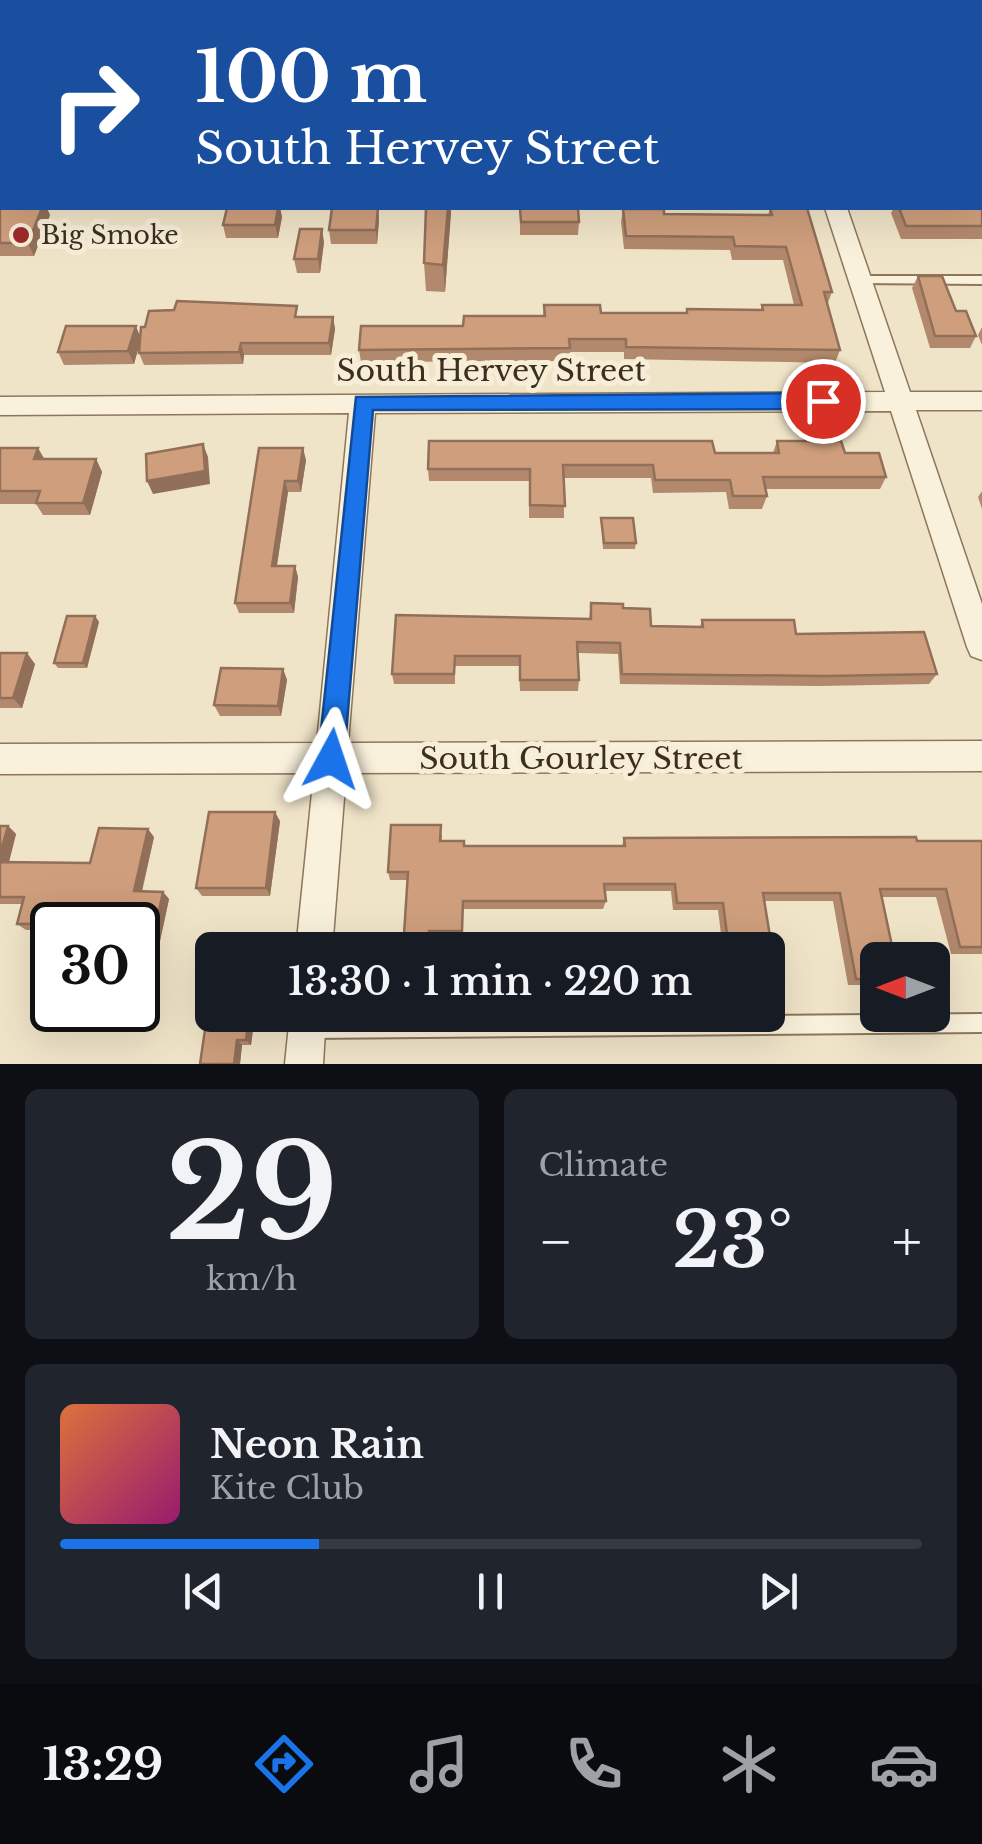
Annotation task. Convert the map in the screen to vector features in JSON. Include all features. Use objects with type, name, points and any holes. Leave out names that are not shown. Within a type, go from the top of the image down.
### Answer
[{"type":"street","points":[[837,210],[982,647]]},
{"type":"street","name":"South Hervey Street","points":[[0,406],[982,401]]},
{"type":"street","points":[[316,932],[363,402]]},
{"type":"street","name":"South Gourley Street","points":[[0,759],[982,756]]},
{"type":"lane","points":[[860,280],[982,280]]},
{"type":"lane","points":[[306,1036],[982,1024]]},
{"type":"building","points":[[0,210],[41,210],[28,243],[0,243]]},
{"type":"building","points":[[227,210],[278,210],[275,225],[223,225]]},
{"type":"building","points":[[332,210],[378,210],[376,230],[329,230]]},
{"type":"building","points":[[426,210],[448,210],[443,265],[424,263]]},
{"type":"building","points":[[520,210],[578,210],[579,222],[521,222]]},
{"type":"building","points":[[623,210],[772,215],[771,210],[808,210],[832,292],[824,292],[840,350],[626,347],[626,339],[569,339],[570,348],[359,350],[361,326],[463,326],[464,316],[545,316],[544,305],[600,305],[601,313],[687,313],[687,309],[763,310],[762,305],[802,305],[786,247],[735,246],[733,237],[626,236]]},
{"type":"building","points":[[900,210],[982,210],[982,226],[906,226]]},
{"type":"building","points":[[300,229],[322,229],[318,259],[294,259]]},
{"type":"building","points":[[918,276],[942,276],[956,311],[966,311],[976,336],[935,336]]},
{"type":"building","points":[[177,301],[297,306],[295,317],[333,317],[329,343],[241,343],[239,352],[139,353],[141,327],[145,327],[149,311],[174,310]]},
{"type":"building","points":[[66,326],[136,326],[128,351],[58,352]]},
{"type":"building","points":[[429,441],[712,441],[715,453],[779,453],[777,441],[841,441],[845,453],[879,453],[886,477],[763,477],[767,496],[733,496],[730,480],[655,480],[653,465],[563,465],[565,506],[530,505],[530,469],[428,469]]},
{"type":"building","points":[[203,444],[205,471],[147,481],[146,454]]},
{"type":"building","points":[[0,448],[38,448],[34,459],[96,459],[83,503],[36,503],[40,491],[0,491]]},
{"type":"building","points":[[259,448],[303,448],[298,481],[285,481],[272,566],[295,566],[290,603],[235,603]]},
{"type":"building","points":[[601,518],[633,518],[636,543],[604,543]]},
{"type":"building","points":[[591,603],[650,609],[651,626],[703,627],[702,620],[794,620],[796,634],[924,632],[937,674],[622,674],[620,643],[577,642],[579,680],[520,680],[520,656],[455,656],[454,674],[392,674],[396,615],[591,619]]},
{"type":"building","points":[[67,616],[95,616],[83,663],[54,663]]},
{"type":"building","points":[[0,653],[27,653],[13,698],[0,698]]},
{"type":"building","points":[[221,668],[283,669],[278,706],[214,705]]},
{"type":"building","points":[[209,812],[275,812],[266,888],[196,888]]},
{"type":"building","points":[[391,825],[441,825],[440,841],[464,841],[464,846],[625,846],[624,838],[916,837],[917,841],[982,841],[982,947],[960,947],[946,889],[880,889],[891,942],[860,942],[860,979],[856,979],[840,893],[763,893],[769,932],[727,932],[723,903],[677,903],[675,884],[604,884],[606,901],[463,901],[462,931],[404,932],[408,872],[388,872]]},
{"type":"building","points":[[0,826],[8,826],[0,854]]},
{"type":"building","points":[[99,828],[148,829],[134,891],[163,892],[160,906],[160,902],[30,902],[30,924],[17,924],[24,897],[0,897],[0,862],[90,863]]},
{"type":"building","points":[[205,1032],[247,1032],[246,1040],[237,1040],[234,1064],[200,1064]]},
{"type":"place","name":"Big Smoke","points":[[21,235]]},
{"type":"route","points":[[331,759],[363,402],[823,401]]}]
